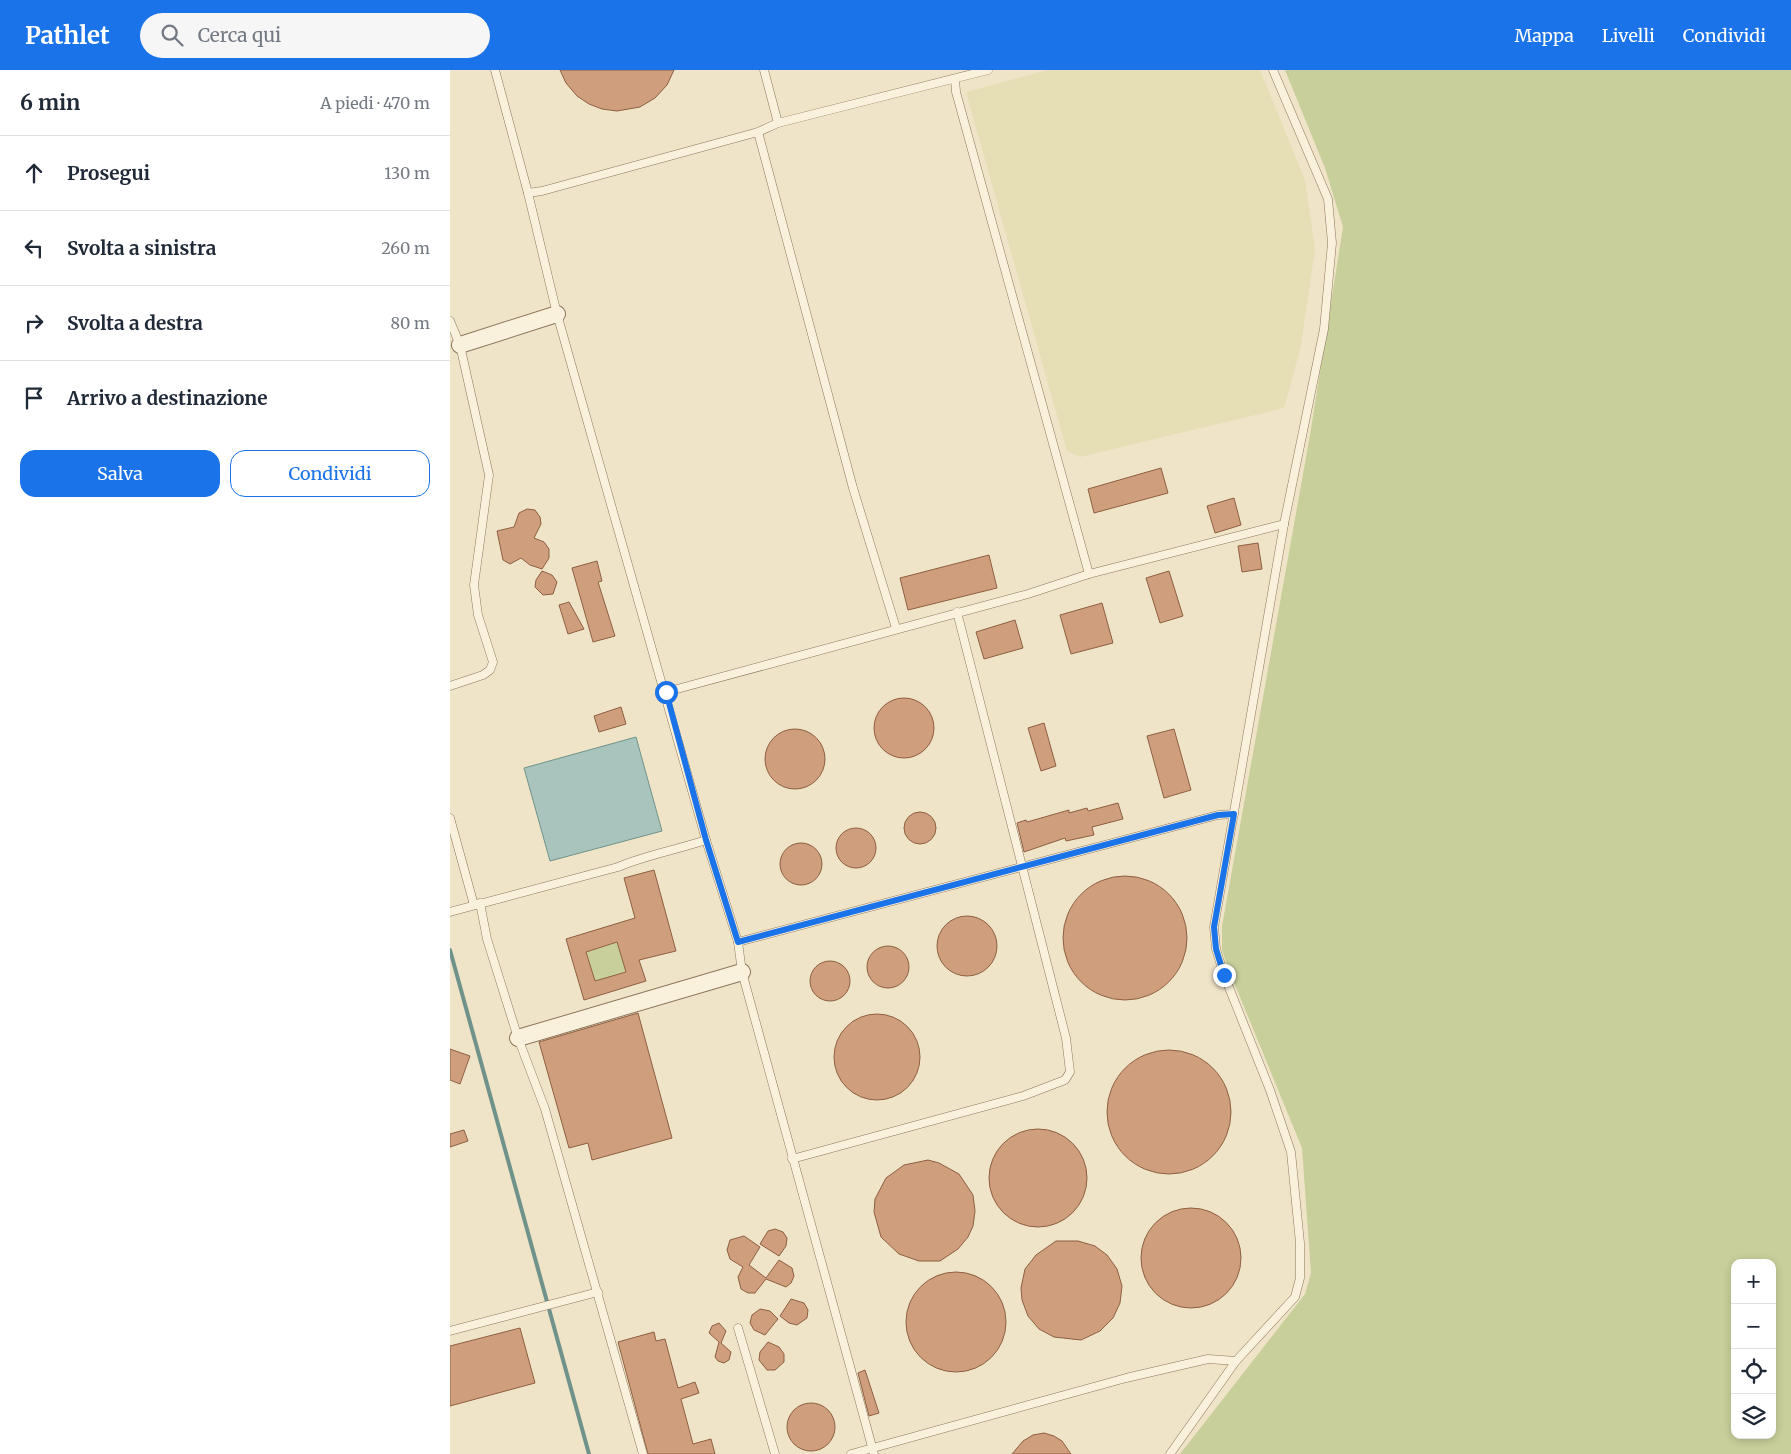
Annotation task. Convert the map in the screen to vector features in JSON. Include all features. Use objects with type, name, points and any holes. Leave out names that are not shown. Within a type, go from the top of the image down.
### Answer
[{"type":"street","points":[[460,345],[557,314]]},
{"type":"street","points":[[518,1038],[742,972]]},
{"type":"lane","points":[[495,70],[528,193],[557,314],[666,692],[706,840],[738,942],[742,972],[873,1451]]},
{"type":"lane","points":[[764,70],[778,123]]},
{"type":"lane","points":[[528,193],[542,191],[758,132],[778,123],[956,80],[988,70]]},
{"type":"lane","points":[[1170,1454],[1236,1361],[1295,1297],[1300,1278],[1300,1243],[1291,1152],[1270,1090],[1224,975],[1216,949],[1214,927],[1284,524],[1324,329],[1332,243],[1328,199],[1273,70]]},
{"type":"lane","points":[[956,80],[956,92],[1089,574]]},
{"type":"lane","points":[[758,132],[853,488],[896,628]]},
{"type":"lane","points":[[450,321],[460,345],[489,474],[474,585],[478,614],[493,662],[490,670],[483,675],[450,686]]},
{"type":"lane","points":[[666,692],[896,628],[1028,594],[1089,574],[1284,524]]},
{"type":"lane","points":[[792,1159],[1023,1096],[1065,1080],[1070,1072],[1066,1038],[957,612]]},
{"type":"lane","points":[[738,942],[1218,815],[1234,814]]},
{"type":"lane","points":[[450,818],[518,1038],[546,1109],[643,1454]]},
{"type":"lane","points":[[450,912],[618,867],[639,858],[659,855],[706,840]]},
{"type":"lane","points":[[450,1331],[598,1292]]},
{"type":"lane","points":[[738,1328],[775,1454]]},
{"type":"lane","points":[[851,1454],[873,1451],[1126,1378],[1208,1358],[1236,1361]]},
{"type":"shaded area","points":[[1048,70],[1260,70],[1305,180],[1315,249],[1301,346],[1284,408],[1080,457],[1067,451],[966,92]]},
{"type":"green space","points":[[1285,70],[1791,70],[1791,1454],[1180,1454],[1305,1294],[1311,1273],[1302,1148],[1228,968],[1222,950],[1222,926],[1310,435],[1343,227],[1325,168]]},
{"type":"green space","points":[[617,942],[626,972],[595,981],[586,952]]},
{"type":"water","points":[[636,737],[662,831],[550,861],[524,768]]},
{"type":"building","points":[[560,70],[674,70],[667,85],[655,98],[640,107],[617,111],[602,109],[589,104],[577,96],[566,83]]},
{"type":"building","points":[[1161,468],[1168,493],[1094,513],[1088,489]]},
{"type":"building","points":[[1234,498],[1241,525],[1215,533],[1207,506]]},
{"type":"building","points":[[527,509],[535,510],[540,517],[541,524],[534,538],[544,542],[549,549],[549,558],[542,569],[530,565],[521,558],[510,564],[503,560],[497,531],[514,527],[519,513]]},
{"type":"building","points":[[1258,543],[1262,569],[1242,572],[1238,546]]},
{"type":"building","points":[[989,555],[997,588],[908,610],[900,578]]},
{"type":"building","points":[[597,561],[602,581],[598,582],[615,636],[593,642],[572,568]]},
{"type":"building","points":[[542,571],[552,575],[557,582],[553,594],[543,595],[535,587],[536,580]]},
{"type":"building","points":[[1169,571],[1183,616],[1160,623],[1146,578]]},
{"type":"building","points":[[569,602],[584,629],[568,634],[559,605]]},
{"type":"building","points":[[1102,603],[1113,643],[1071,654],[1060,615]]},
{"type":"building","points":[[1015,620],[1023,648],[984,659],[976,632]]},
{"type":"building","points":[[904,698],[916,700],[929,711],[934,728],[932,740],[921,753],[904,758],[892,756],[879,745],[874,728],[876,716],[887,703]]},
{"type":"building","points":[[621,707],[626,724],[599,732],[594,716]]},
{"type":"building","points":[[1044,723],[1056,766],[1041,771],[1028,728]]},
{"type":"building","points":[[795,729],[811,734],[816,738],[820,743],[825,759],[820,775],[816,780],[811,784],[795,789],[779,784],[774,780],[770,775],[765,759],[770,743],[774,738],[779,734]]},
{"type":"building","points":[[1174,729],[1191,790],[1164,798],[1147,736]]},
{"type":"building","points":[[1118,803],[1123,819],[1092,827],[1094,835],[1066,841],[1065,838],[1024,852],[1017,823],[1069,810],[1069,813],[1087,808],[1088,811]]},
{"type":"building","points":[[920,812],[926,813],[931,817],[935,822],[935,834],[931,839],[926,843],[920,844],[914,843],[909,839],[905,834],[904,828],[905,822],[909,817],[914,813]]},
{"type":"building","points":[[860,828],[867,831],[873,837],[876,848],[875,856],[867,865],[860,868],[852,868],[845,865],[837,856],[836,844],[839,837],[848,829]]},
{"type":"building","points":[[801,843],[816,849],[822,864],[816,879],[801,885],[786,879],[780,864],[786,849]]},
{"type":"building","points":[[654,870],[676,951],[639,960],[646,981],[584,1000],[566,939],[635,918],[624,878]],"holes":[[[617,942],[626,972],[595,981],[586,952]]]},
{"type":"building","points":[[1125,876],[1149,881],[1169,894],[1182,914],[1187,938],[1182,962],[1169,982],[1149,995],[1125,1000],[1101,995],[1081,982],[1068,962],[1063,938],[1068,914],[1081,894],[1101,881]]},
{"type":"building","points":[[967,916],[984,921],[992,929],[997,946],[992,963],[984,971],[967,976],[950,971],[942,963],[937,946],[942,929],[950,921]]},
{"type":"building","points":[[892,946],[900,949],[906,955],[909,967],[906,979],[900,985],[884,988],[876,985],[870,979],[867,963],[870,955],[876,949]]},
{"type":"building","points":[[834,961],[841,964],[847,970],[850,981],[849,989],[841,998],[834,1001],[826,1001],[819,998],[811,989],[810,977],[813,970],[822,962]]},
{"type":"building","points":[[638,1013],[672,1138],[592,1160],[588,1143],[569,1148],[539,1042]]},
{"type":"building","points":[[877,1014],[894,1017],[908,1026],[917,1040],[920,1057],[917,1074],[908,1088],[894,1097],[877,1100],[860,1097],[846,1088],[837,1074],[834,1057],[837,1040],[846,1026],[860,1017]]},
{"type":"building","points":[[450,1049],[470,1056],[460,1084],[450,1080]]},
{"type":"building","points":[[1169,1050],[1193,1055],[1213,1068],[1226,1088],[1231,1112],[1226,1136],[1213,1156],[1193,1169],[1169,1174],[1145,1169],[1125,1156],[1112,1136],[1107,1112],[1112,1088],[1125,1068],[1145,1055]]},
{"type":"building","points":[[1038,1129],[1057,1133],[1073,1143],[1083,1159],[1087,1178],[1083,1197],[1073,1213],[1057,1223],[1038,1227],[1019,1223],[1003,1213],[993,1197],[989,1178],[993,1159],[1003,1143],[1019,1133]]},
{"type":"building","points":[[464,1130],[468,1141],[450,1147],[450,1134]]},
{"type":"building","points":[[928,1160],[939,1163],[959,1174],[973,1195],[975,1211],[973,1226],[968,1237],[958,1249],[940,1261],[919,1261],[899,1254],[881,1237],[874,1212],[875,1199],[886,1178],[904,1165]]},
{"type":"building","points":[[1191,1208],[1210,1212],[1226,1223],[1237,1239],[1241,1258],[1237,1277],[1226,1293],[1210,1304],[1191,1308],[1172,1304],[1156,1293],[1145,1277],[1141,1258],[1145,1239],[1156,1223],[1172,1212]]},
{"type":"building","points":[[775,1229],[783,1232],[787,1238],[786,1246],[779,1256],[760,1244],[768,1231]]},
{"type":"building","points":[[744,1236],[760,1247],[749,1265],[766,1278],[779,1260],[792,1268],[794,1276],[791,1283],[786,1287],[766,1279],[755,1293],[748,1293],[741,1289],[738,1277],[743,1267],[730,1259],[727,1250],[730,1240]]},
{"type":"building","points":[[1056,1241],[1078,1241],[1095,1246],[1107,1255],[1117,1269],[1122,1286],[1120,1303],[1113,1318],[1100,1331],[1081,1340],[1054,1337],[1039,1329],[1028,1316],[1022,1300],[1021,1288],[1025,1269],[1036,1255]]},
{"type":"building","points":[[956,1272],[975,1275],[992,1286],[1003,1303],[1006,1322],[1003,1341],[992,1358],[975,1369],[956,1372],[937,1369],[920,1358],[909,1341],[906,1322],[909,1303],[920,1286],[937,1275]]},
{"type":"building","points":[[791,1299],[804,1303],[808,1310],[807,1318],[797,1325],[789,1323],[780,1316]]},
{"type":"building","points":[[760,1309],[770,1311],[778,1319],[765,1335],[754,1330],[750,1323],[752,1315]]},
{"type":"building","points":[[719,1323],[726,1331],[721,1343],[731,1352],[729,1360],[724,1363],[718,1361],[715,1357],[719,1342],[709,1333],[712,1326]]},
{"type":"building","points":[[520,1328],[535,1383],[450,1406],[450,1346]]},
{"type":"building","points":[[654,1332],[656,1341],[665,1339],[678,1388],[695,1382],[699,1393],[681,1399],[693,1444],[711,1439],[715,1454],[648,1454],[618,1342]]},
{"type":"building","points":[[768,1342],[779,1347],[784,1354],[784,1362],[775,1370],[767,1370],[759,1360],[760,1352]]},
{"type":"building","points":[[865,1370],[879,1413],[869,1416],[858,1373]]},
{"type":"building","points":[[806,1403],[816,1403],[828,1410],[835,1422],[835,1432],[828,1444],[816,1451],[806,1451],[798,1447],[791,1440],[787,1432],[787,1422],[791,1414],[798,1407]]},
{"type":"building","points":[[1044,1433],[1062,1441],[1071,1454],[1012,1454],[1023,1441],[1033,1435]]},
{"type":"waterway","points":[[450,950],[589,1454]]},
{"type":"route","points":[[666,692],[706,840],[738,942],[1218,815],[1234,814],[1214,927],[1216,949],[1224,975]]}]
